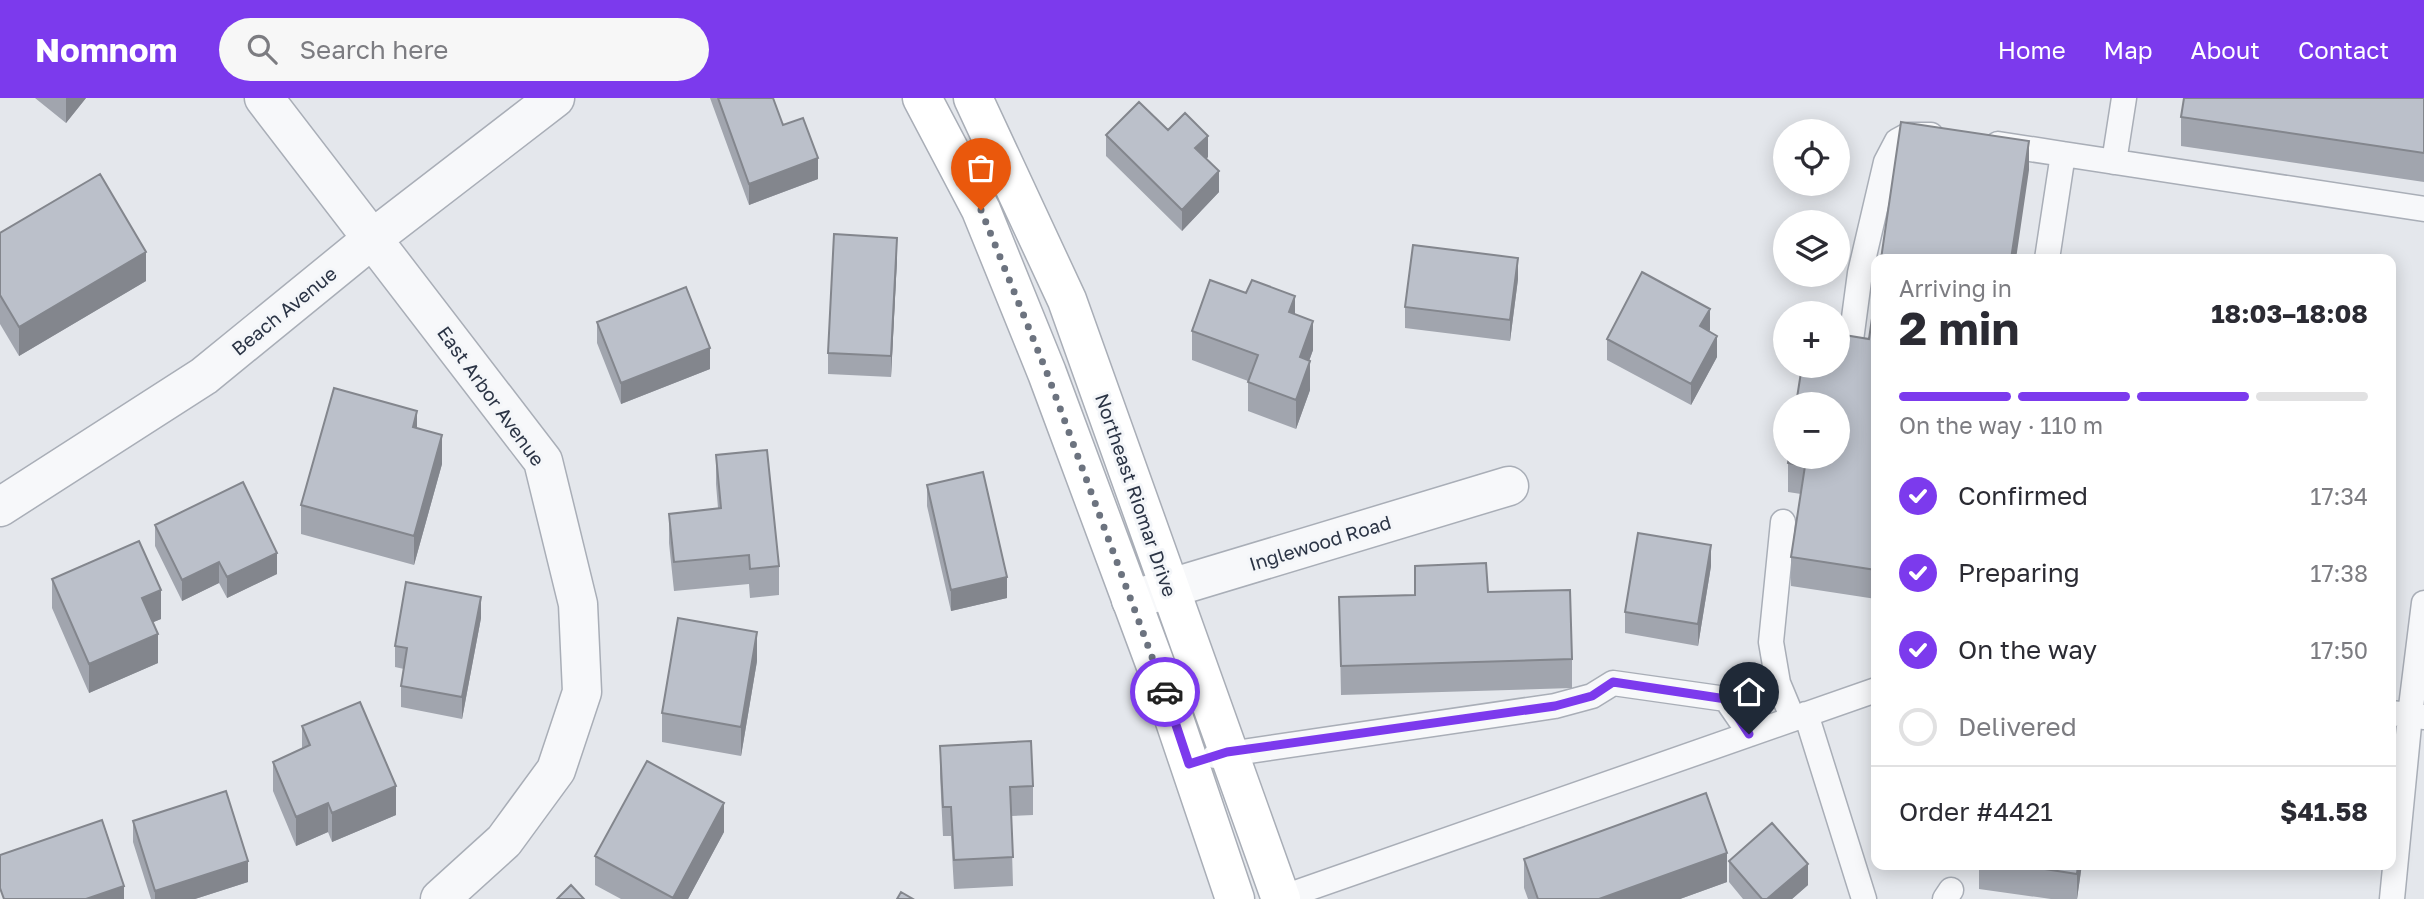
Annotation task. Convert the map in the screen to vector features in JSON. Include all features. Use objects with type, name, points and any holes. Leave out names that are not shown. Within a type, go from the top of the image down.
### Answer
[{"type":"street","name":"East Arbor Avenue","points":[[264,98],[543,461],[578,604],[582,692],[556,770],[504,841],[440,899]]},
{"type":"street","name":"Beach Avenue","points":[[0,507],[204,376],[372,239],[555,98]]},
{"type":"street","name":"Northeast Riomar Drive","points":[[922,98],[981,210],[1047,373],[1131,600],[1235,899]]},
{"type":"street","name":"Northeast Riomar Drive","points":[[973,98],[1067,300],[1280,899]]},
{"type":"street","name":"Inglewood Road","points":[[1131,600],[1509,485]]},
{"type":"lane","points":[[2114,162],[2124,98]]},
{"type":"lane","points":[[1852,340],[1860,273],[1886,162],[1897,141],[1908,135],[1963,139],[2424,209]]},
{"type":"lane","points":[[2048,254],[2063,154]]},
{"type":"lane","points":[[1783,522],[1771,642],[1778,683],[1799,717],[1864,899]]},
{"type":"lane","points":[[2396,853],[2408,715],[2424,603]]},
{"type":"lane","points":[[1189,764],[1227,752],[1555,706],[1592,696],[1613,682],[1726,699],[1749,734]]},
{"type":"lane","points":[[1280,899],[1871,692]]},
{"type":"lane","points":[[2392,899],[2395,870]]},
{"type":"building","points":[[718,98],[773,98],[783,125],[803,118],[818,158],[749,184]]},
{"type":"building","points":[[2184,98],[2424,98],[2424,153],[2181,117]]},
{"type":"building","points":[[1139,102],[1168,130],[1185,113],[1208,136],[1195,148],[1219,171],[1182,210],[1106,135]]},
{"type":"building","points":[[1901,122],[2029,141],[2012,254],[1882,254]]},
{"type":"building","points":[[100,174],[146,252],[19,327],[0,295],[0,233]]},
{"type":"building","points":[[834,234],[897,238],[891,356],[828,353]]},
{"type":"building","points":[[1413,245],[1518,258],[1510,320],[1405,307]]},
{"type":"building","points":[[1642,272],[1710,309],[1700,326],[1717,336],[1691,384],[1607,339]]},
{"type":"building","points":[[1210,280],[1246,293],[1252,280],[1295,296],[1289,312],[1313,321],[1300,357],[1310,361],[1296,400],[1248,382],[1258,355],[1192,331]]},
{"type":"building","points":[[686,287],[710,348],[621,383],[597,322]]},
{"type":"building","points":[[1871,325],[1871,569],[1791,557],[1805,469],[1850,469],[1850,392],[1798,392],[1800,378],[1850,378],[1850,336],[1869,339]]},
{"type":"building","points":[[334,388],[417,411],[413,427],[442,435],[414,536],[301,505]]},
{"type":"building","points":[[767,450],[779,566],[750,569],[749,555],[674,562],[669,514],[721,508],[716,455]]},
{"type":"building","points":[[983,472],[1007,577],[951,590],[927,485]]},
{"type":"building","points":[[243,482],[277,553],[227,577],[219,562],[182,580],[155,525]]},
{"type":"building","points":[[1638,533],[1711,545],[1698,624],[1625,612]]},
{"type":"building","points":[[139,541],[161,590],[142,598],[158,634],[89,664],[52,579]]},
{"type":"building","points":[[1486,563],[1488,592],[1570,590],[1572,659],[1341,666],[1339,597],[1415,595],[1415,566]]},
{"type":"building","points":[[406,582],[481,597],[462,697],[401,686],[407,648],[395,646]]},
{"type":"building","points":[[678,618],[757,632],[741,727],[662,713]]},
{"type":"building","points":[[360,702],[396,786],[332,813],[328,803],[296,817],[273,762],[310,745],[302,726]]},
{"type":"building","points":[[1031,741],[1033,786],[1010,787],[1013,857],[954,860],[951,807],[943,807],[940,746]]},
{"type":"building","points":[[647,761],[724,803],[673,898],[595,856]]},
{"type":"building","points":[[226,791],[248,861],[155,891],[133,821]]},
{"type":"building","points":[[1706,793],[1727,853],[1599,899],[1538,899],[1524,859]]},
{"type":"building","points":[[102,820],[124,886],[86,899],[4,899],[0,888],[0,855]]},
{"type":"building","points":[[1772,823],[1808,864],[1767,899],[1762,899],[1729,861]]},
{"type":"building","points":[[2051,870],[2077,870],[2077,874]]},
{"type":"building","points":[[571,885],[584,899],[557,899]]},
{"type":"building","points":[[901,892],[913,899],[897,899]]},
{"type":"way so far","points":[[981,210],[1047,373],[1165,692]]},
{"type":"route","points":[[1165,692],[1189,764],[1227,752],[1555,706],[1592,696],[1613,682],[1726,699],[1749,734]]}]
